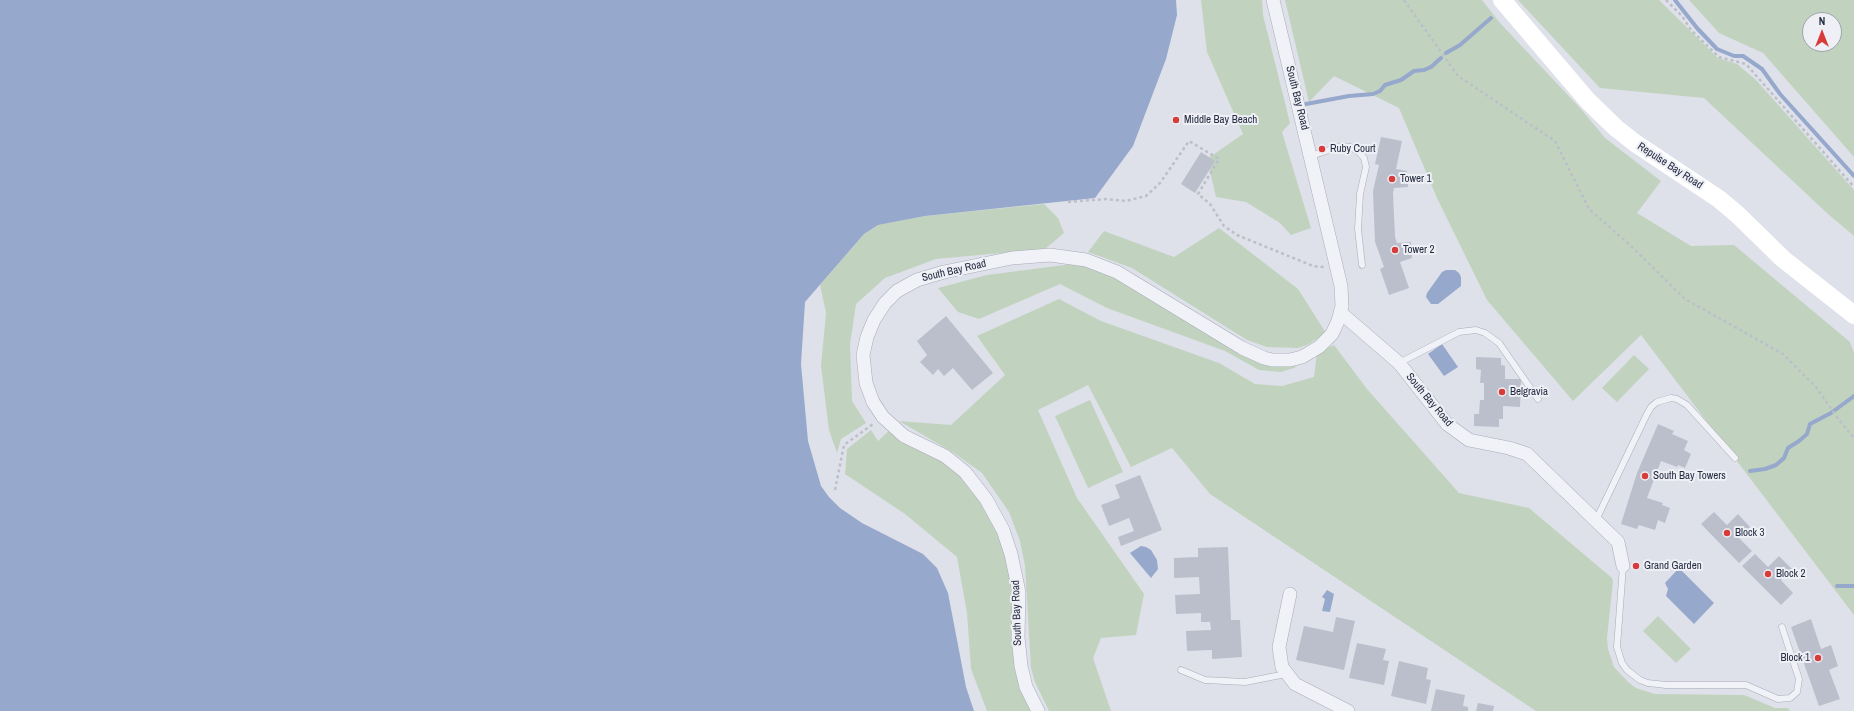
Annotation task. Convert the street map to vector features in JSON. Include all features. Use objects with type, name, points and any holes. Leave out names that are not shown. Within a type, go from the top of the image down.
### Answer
[{"type":"main road","name":"Repulse Bay Road","points":[[1502,0],[1588,101],[1616,128],[1635,144],[1719,199],[1738,215],[1783,260],[1854,315]]},
{"type":"street","name":"South Bay Road","points":[[1038,711],[1023,677],[1018,645],[1019,602],[1017,580],[1007,541],[997,518],[979,490],[958,466],[938,452],[904,436],[883,416],[869,394],[864,373],[863,355],[870,329],[879,312],[898,291],[917,280],[944,272],[1012,258],[1031,256],[1062,256],[1086,260],[1108,267],[1126,276],[1257,356],[1272,360],[1297,358],[1319,347],[1332,334],[1341,313],[1341,286],[1273,0]]},
{"type":"street","name":"South Bay Road","points":[[1341,313],[1399,363],[1447,424],[1469,440],[1509,448],[1527,454],[1618,542],[1623,566]]},
{"type":"street","points":[[1290,594],[1279,647],[1280,657],[1286,674],[1295,684],[1304,690],[1348,711]]},
{"type":"lane","points":[[1311,156],[1341,146],[1350,147],[1358,151],[1364,158],[1366,167],[1360,194],[1358,223],[1362,265]]},
{"type":"lane","points":[[1399,363],[1459,332],[1476,330],[1485,333],[1499,343],[1538,399]]},
{"type":"lane","points":[[1596,520],[1647,414],[1651,407],[1657,402],[1671,398],[1677,399],[1688,405],[1735,458]]},
{"type":"lane","points":[[1623,566],[1617,647],[1620,659],[1627,670],[1637,678],[1648,683],[1656,685],[1746,685],[1778,699],[1790,698],[1796,692],[1799,679],[1782,627]]},
{"type":"lane","points":[[1181,670],[1205,680],[1245,682],[1286,674]]},
{"type":"path","points":[[1404,0],[1458,76],[1555,141],[1589,209],[1631,246],[1685,298],[1783,354],[1816,387],[1838,420],[1854,438]]},
{"type":"path","points":[[1666,0],[1682,16],[1691,30],[1719,57],[1746,64],[1854,188]]},
{"type":"path","points":[[1068,202],[1106,199],[1126,201],[1146,196],[1160,183],[1189,142],[1219,158],[1198,194],[1210,204],[1220,221],[1229,230],[1236,235],[1313,266],[1323,267],[1337,264]]},
{"type":"path","points":[[835,490],[844,446],[883,416]]},
{"type":"green space","points":[[1201,0],[1262,0],[1263,15],[1290,123],[1282,132],[1311,228],[1291,235],[1280,223],[1246,202],[1216,197],[1207,159],[1243,134],[1207,52]]},
{"type":"green space","points":[[1285,0],[1482,0],[1500,23],[1581,109],[1605,138],[1661,181],[1637,213],[1691,246],[1734,245],[1850,342],[1854,353],[1854,615],[1641,335],[1573,401],[1487,300],[1437,198],[1399,108],[1334,76],[1309,102]]},
{"type":"green space","points":[[1518,0],[1659,0],[1718,58],[1737,64],[1756,80],[1854,190],[1854,236],[1828,214],[1704,98],[1600,88]]},
{"type":"green space","points":[[1689,0],[1854,0],[1854,157],[1763,53],[1719,33]]},
{"type":"green space","points":[[1044,204],[1058,218],[1064,233],[1045,249],[936,259],[885,278],[856,304],[850,344],[852,401],[866,423],[841,439],[837,453],[829,430],[821,366],[826,313],[820,285],[864,234],[878,225],[925,216]]},
{"type":"green space","points":[[1219,228],[1298,289],[1326,333],[1307,345],[1298,348],[1267,347],[1247,340],[1132,268],[1088,252],[1104,231],[1174,257]]},
{"type":"green space","points":[[1080,263],[1125,281],[1283,364],[1297,367],[1281,372],[1259,370],[1225,351],[1107,308],[1060,284],[979,319],[958,312],[938,288],[987,275]]},
{"type":"green space","points":[[1059,299],[1101,321],[1219,363],[1255,384],[1282,386],[1314,377],[1317,353],[1334,345],[1367,389],[1459,493],[1529,508],[1612,578],[1613,581],[1607,638],[1608,649],[1614,667],[1628,682],[1636,688],[1655,694],[1744,695],[1775,708],[1788,708],[1790,711],[1536,711],[1210,494],[1172,448],[1131,467],[1088,385],[1038,410],[1077,498],[1144,594],[1136,635],[1101,638],[1093,658],[1111,711],[1049,711],[1035,682],[1031,668],[1025,566],[1020,541],[1009,512],[982,473],[954,453],[899,421],[951,425],[1005,375],[977,336]]},
{"type":"green space","points":[[1634,355],[1649,369],[1617,402],[1602,388]]},
{"type":"green space","points":[[1090,400],[1123,472],[1088,488],[1055,416]]},
{"type":"green space","points":[[892,428],[949,461],[1011,544],[1019,651],[1038,711],[987,711],[971,669],[967,613],[957,557],[905,514],[845,474],[847,449],[871,430],[878,441]]},
{"type":"green space","points":[[1658,616],[1691,649],[1676,663],[1643,631]]},
{"type":"water","points":[[0,0],[1176,0],[1177,15],[1166,59],[1133,146],[1095,198],[925,216],[878,225],[864,234],[805,302],[801,364],[808,441],[821,486],[840,508],[862,523],[923,554],[937,568],[948,593],[966,687],[974,711],[0,711]]},
{"type":"water","points":[[1446,270],[1455,270],[1459,273],[1461,277],[1461,286],[1438,304],[1431,304],[1426,297],[1427,293],[1442,272]]},
{"type":"water","points":[[1442,344],[1458,367],[1444,376],[1428,354]]},
{"type":"water","points":[[1141,546],[1151,550],[1157,560],[1158,569],[1151,578],[1130,553]]},
{"type":"water","points":[[1679,568],[1714,603],[1694,624],[1666,596],[1668,589],[1665,583]]},
{"type":"water","points":[[1327,590],[1334,594],[1330,612],[1322,611],[1325,599],[1322,597]]},
{"type":"building","points":[[1381,137],[1402,141],[1396,169],[1407,171],[1408,187],[1394,188],[1395,237],[1397,243],[1411,242],[1412,258],[1400,262],[1409,288],[1389,295],[1380,269],[1384,267],[1375,242],[1373,191],[1379,165],[1375,164]]},
{"type":"building","points":[[1201,152],[1215,161],[1195,193],[1181,184]]},
{"type":"building","points":[[946,316],[993,373],[972,390],[953,368],[944,376],[938,369],[933,375],[920,362],[927,355],[917,341]]},
{"type":"building","name":"Belgravia","points":[[1476,357],[1501,358],[1501,365],[1505,366],[1505,379],[1521,379],[1520,407],[1503,406],[1503,419],[1499,419],[1499,427],[1474,426],[1474,414],[1479,414],[1480,400],[1484,400],[1484,383],[1480,383],[1481,370],[1476,369]]},
{"type":"building","name":"South Bay Towers","points":[[1658,424],[1674,431],[1672,434],[1688,441],[1684,450],[1691,454],[1685,468],[1678,465],[1677,467],[1661,461],[1647,498],[1663,503],[1662,505],[1670,508],[1665,523],[1658,520],[1655,530],[1639,525],[1637,529],[1621,524],[1637,473]]},
{"type":"building","points":[[1140,475],[1162,530],[1121,546],[1118,537],[1134,531],[1129,518],[1109,526],[1101,505],[1120,498],[1115,485]]},
{"type":"building","name":"Block 3","points":[[1714,512],[1727,525],[1738,514],[1750,527],[1739,538],[1752,551],[1739,563],[1701,524]]},
{"type":"building","points":[[1228,547],[1231,620],[1240,620],[1242,657],[1212,659],[1212,650],[1187,651],[1186,631],[1211,630],[1210,622],[1201,622],[1201,613],[1176,614],[1175,595],[1200,594],[1199,577],[1174,578],[1174,558],[1198,557],[1198,548]]},
{"type":"building","name":"Block 2","points":[[1755,554],[1768,567],[1779,556],[1792,569],[1781,580],[1793,593],[1781,605],[1742,566]]},
{"type":"building","points":[[1336,617],[1355,621],[1344,670],[1296,660],[1304,626],[1333,632]]},
{"type":"building","name":"Block 1","points":[[1811,619],[1821,649],[1831,645],[1838,666],[1829,670],[1840,699],[1819,706],[1791,627]]},
{"type":"building","points":[[1357,643],[1386,649],[1383,660],[1389,661],[1384,685],[1349,678]]},
{"type":"building","points":[[1399,661],[1428,668],[1426,679],[1431,680],[1426,704],[1391,696]]},
{"type":"building","points":[[1436,689],[1465,695],[1463,706],[1468,707],[1468,711],[1431,711]]},
{"type":"building","points":[[1478,703],[1494,706],[1493,711],[1476,711]]},
{"type":"waterway","points":[[1675,0],[1697,28],[1717,49],[1734,56],[1743,56],[1762,69],[1780,94],[1854,176]]},
{"type":"waterway","points":[[1446,53],[1460,45],[1491,18]]},
{"type":"waterway","points":[[1306,104],[1349,96],[1373,94],[1380,91],[1385,85],[1401,80],[1414,71],[1424,70],[1431,67],[1441,58]]},
{"type":"waterway","points":[[1750,471],[1765,469],[1776,465],[1784,458],[1788,448],[1807,434],[1810,424],[1831,413],[1854,396]]},
{"type":"waterway","points":[[1837,586],[1854,586]]},
{"type":"place","name":"Middle Bay Beach","points":[[1176,120]]},
{"type":"place","name":"Ruby Court","points":[[1322,149]]},
{"type":"place","name":"Tower 1","points":[[1392,179]]},
{"type":"place","name":"Tower 2","points":[[1395,250]]},
{"type":"place","name":"Belgravia","points":[[1502,392]]},
{"type":"place","name":"South Bay Towers","points":[[1645,476]]},
{"type":"place","name":"Block 3","points":[[1727,533]]},
{"type":"place","name":"Grand Garden","points":[[1636,566]]},
{"type":"place","name":"Block 2","points":[[1768,574]]},
{"type":"place","name":"Block 1","points":[[1818,658]]}]
